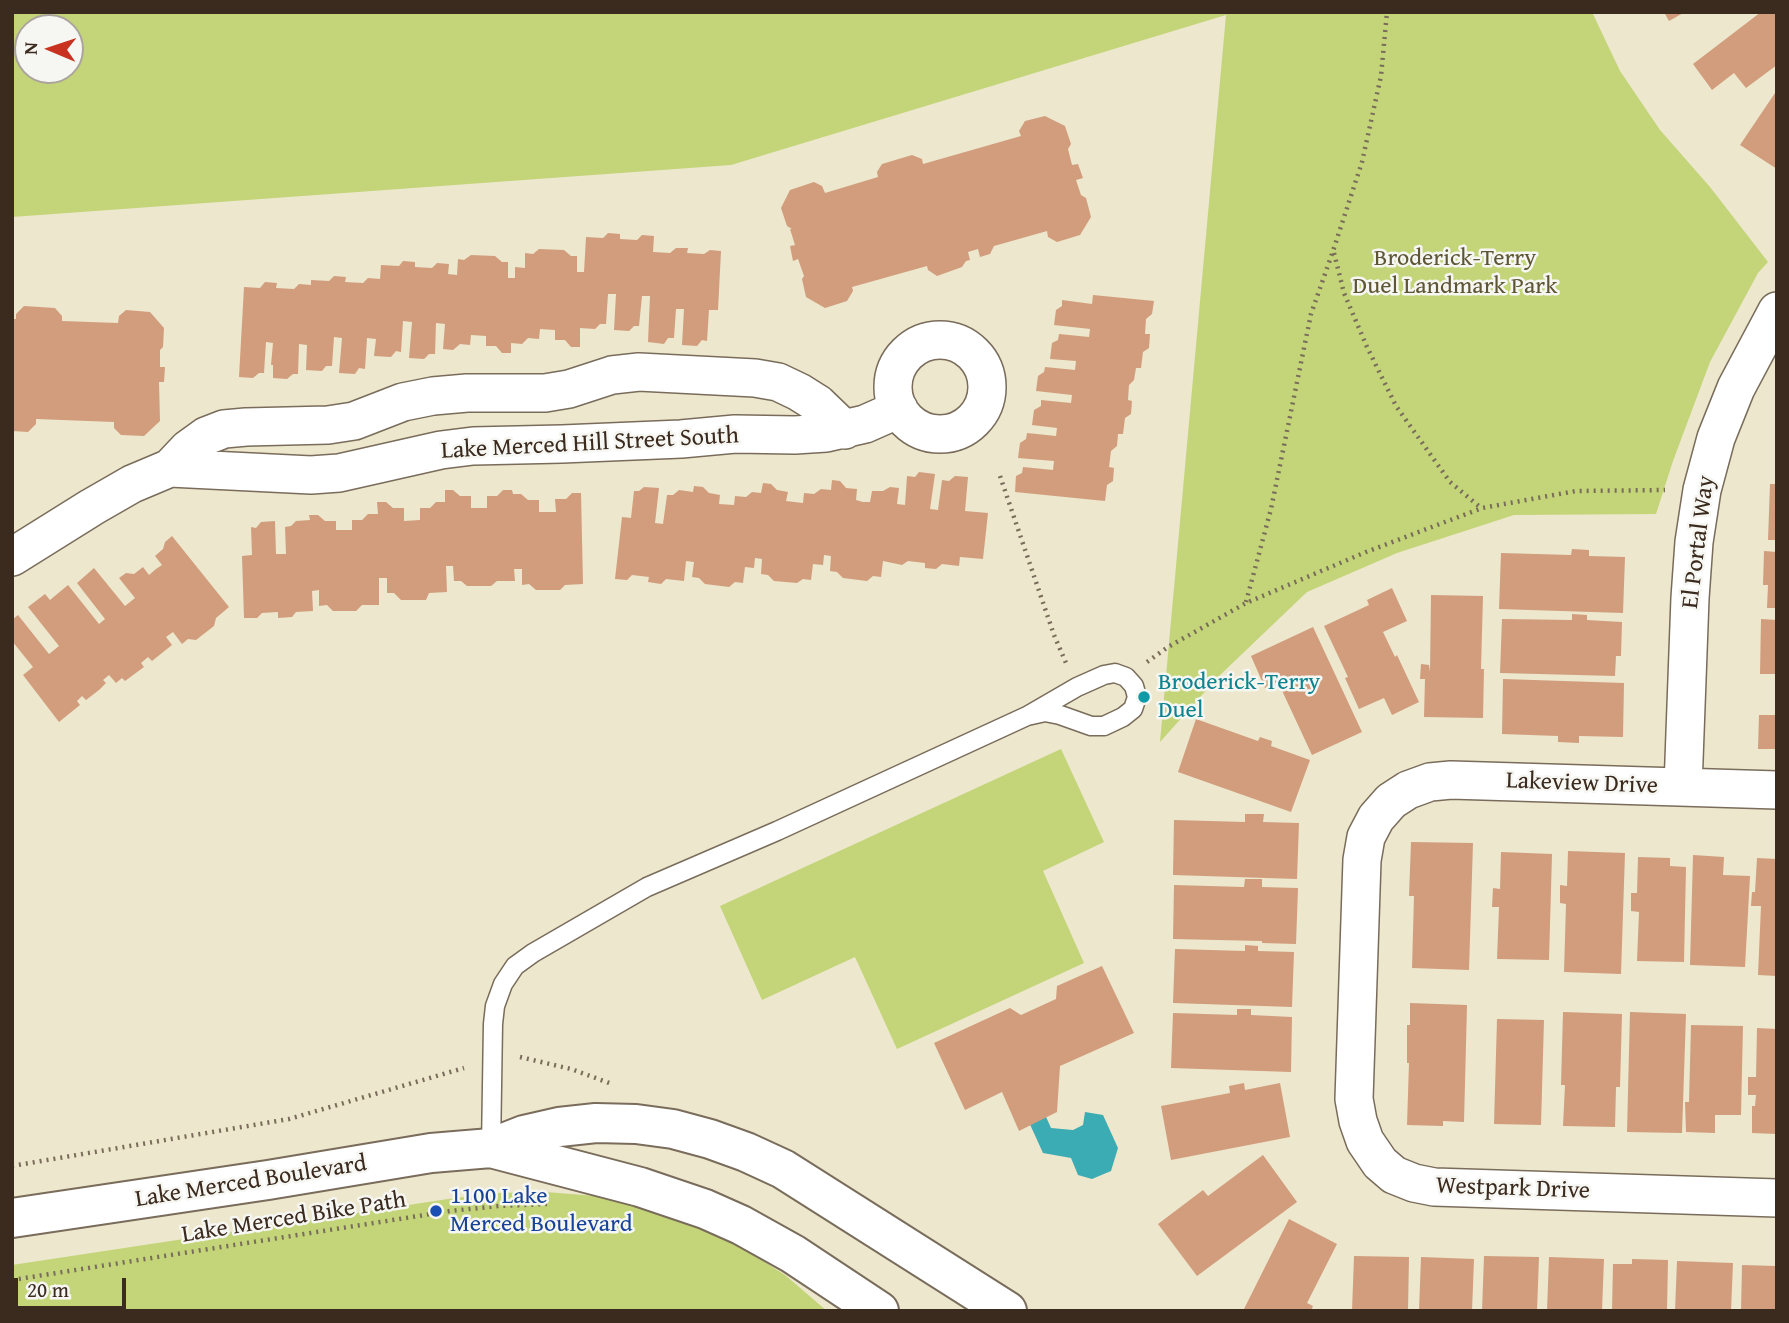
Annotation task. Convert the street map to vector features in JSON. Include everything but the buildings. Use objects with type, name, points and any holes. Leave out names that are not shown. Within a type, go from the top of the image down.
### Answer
[{"type":"main road","name":"Lake Merced Boulevard","points":[[12,1218],[431,1153],[491,1148],[524,1135],[559,1127],[596,1123],[636,1124],[673,1129],[710,1139],[765,1160],[800,1179],[1007,1311]]},
{"type":"main road","name":"Lake Merced Boulevard","points":[[491,1148],[640,1187],[689,1203],[757,1234],[793,1254],[856,1299],[879,1311]]},
{"type":"street","name":"El Portal Way","points":[[1683,787],[1690,598],[1694,542],[1702,490],[1716,438],[1736,388],[1777,311]]},
{"type":"street","name":"Lake Merced Hill Street South","points":[[12,557],[132,484],[170,468],[188,449],[206,436],[224,429],[328,425],[354,421],[402,402],[433,396],[545,393],[569,389],[612,375],[639,372],[755,378],[778,383],[799,392],[818,404],[845,430]]},
{"type":"street","name":"Lake Merced Hill Street South","points":[[170,468],[339,474],[440,450],[473,446],[681,439],[735,434],[795,435],[845,430],[899,409]]},
{"type":"street","name":"Lakeview Drive","points":[[1391,801],[1408,790],[1430,782],[1451,780],[1777,790]]},
{"type":"street","name":"Westpark Drive","points":[[1391,801],[1376,818],[1366,837],[1362,860],[1354,1099],[1365,1141],[1380,1163],[1394,1175],[1434,1187],[1777,1198]]},
{"type":"lane","points":[[491,1148],[495,1006],[503,984],[515,966],[647,887],[777,831],[1027,716],[1104,675],[1115,673],[1126,677],[1134,686],[1137,697],[1133,709],[1104,726],[1091,726],[1045,712],[1027,716]]},
{"type":"path","points":[[1246,603],[1271,509],[1311,314],[1362,162],[1381,76],[1387,12]]},
{"type":"path","points":[[1334,251],[1344,293],[1396,406],[1450,482],[1482,508]]},
{"type":"path","points":[[1000,476],[1054,635],[1077,687]]},
{"type":"path","points":[[1126,677],[1168,647],[1246,603],[1366,552],[1482,508],[1576,491],[1702,490]]},
{"type":"path","name":"Lake Merced Bike Path","points":[[12,1280],[450,1211],[499,1206],[558,1205]]},
{"type":"green space","name":"Broderick-Terry Duel Landmark Park","points":[[12,12],[1592,12],[1620,71],[1660,130],[1710,187],[1768,262],[1758,273],[1710,362],[1656,514],[1514,515],[1397,553],[1307,592],[1219,676],[1160,742],[1226,15],[731,165],[12,217]]},
{"type":"green space","points":[[1061,749],[1104,842],[1043,871],[1084,963],[897,1049],[855,957],[762,1000],[720,906]]},
{"type":"green space","points":[[546,1192],[596,1196],[648,1208],[692,1223],[743,1248],[785,1275],[827,1311],[12,1311],[12,1265],[448,1199],[498,1193]]},
{"type":"water","points":[[1039,1101],[1051,1128],[1073,1130],[1083,1125],[1085,1112],[1103,1115],[1118,1148],[1111,1171],[1092,1179],[1078,1175],[1071,1158],[1043,1153],[1023,1109]]},
{"type":"place","name":"Broderick-Terry Duel","points":[[1144,697]]},
{"type":"place","name":"1100 Lake Merced Boulevard","points":[[436,1211]]}]
